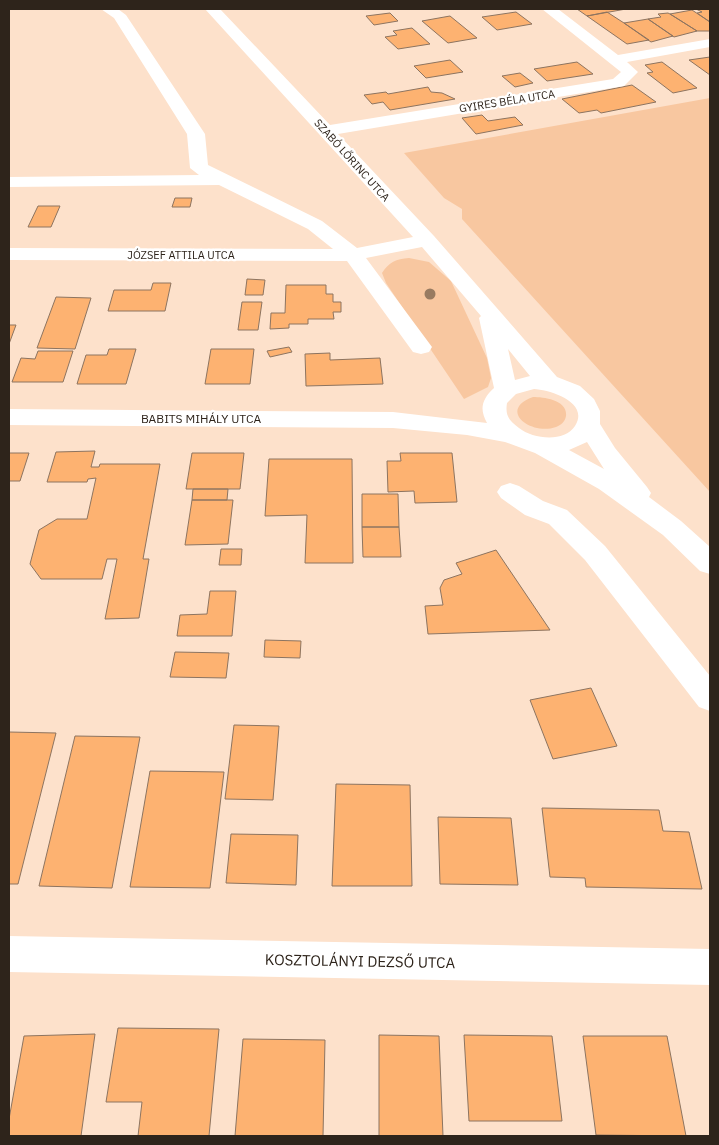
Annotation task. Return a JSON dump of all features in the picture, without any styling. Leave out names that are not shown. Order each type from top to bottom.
[{"type":"street","points":[[108,9],[120,15],[196,134],[199,168],[315,225],[353,255],[421,348]]},
{"type":"street","name":"SZABÓ LŐRINC UTCA","points":[[212,9],[427,240],[549,383]]},
{"type":"street","name":"GYIRES BÉLA UTCA","points":[[326,131],[618,83],[630,72],[549,9]]},
{"type":"street","points":[[615,60],[710,43]]},
{"type":"street","points":[[9,182],[223,180]]},
{"type":"street","name":"JÓZSEF ATTILA UTCA","points":[[9,254],[353,255],[427,240]]},
{"type":"street","name":"SZABÓ LŐRINC UTCA","points":[[489,314],[500,397]]},
{"type":"street","points":[[549,383],[564,387],[577,394],[586,404],[590,414],[589,425],[582,434],[571,441],[556,445],[540,445],[523,442],[509,435],[499,426],[493,416],[500,397],[519,384],[549,383]]},
{"type":"street","name":"BABITS MIHÁLY UTCA","points":[[393,420],[500,397]]},
{"type":"street","name":"BABITS MIHÁLY UTCA","points":[[9,417],[393,420],[467,427],[509,435]]},
{"type":"street","points":[[589,425],[606,454],[655,514],[710,564]]},
{"type":"street","points":[[540,445],[581,466],[655,514]]},
{"type":"street","points":[[510,492],[534,508],[558,517],[595,553],[710,698]]},
{"type":"street","name":"KOSZTOLÁNYI DEZSŐ UTCA","points":[[9,954],[710,967]]},
{"type":"shaded area","points":[[710,98],[710,492],[462,219],[462,209],[444,198],[404,153]]},
{"type":"shaded area","points":[[409,258],[429,262],[451,281],[487,358],[491,378],[488,387],[464,399],[386,283],[382,273],[393,262]]},
{"type":"shaded area","points":[[533,397],[549,399],[563,406],[566,411],[564,422],[556,427],[546,429],[528,425],[518,415],[518,408],[523,402]]},
{"type":"building","points":[[577,9],[626,9],[587,16]]},
{"type":"building","points":[[696,9],[710,9],[710,22],[697,13],[702,12]]},
{"type":"building","points":[[692,10],[710,22],[710,31],[697,31],[670,14]]},
{"type":"building","points":[[516,12],[532,24],[497,30],[482,17]]},
{"type":"building","points":[[607,12],[649,40],[627,44],[587,16]]},
{"type":"building","points":[[390,13],[398,21],[374,25],[366,16]]},
{"type":"building","points":[[668,13],[697,31],[674,37],[648,19],[661,17],[658,14]]},
{"type":"building","points":[[450,16],[477,38],[448,43],[422,21]]},
{"type":"building","points":[[648,19],[673,36],[651,42],[624,23]]},
{"type":"building","points":[[412,28],[430,44],[398,49],[385,37],[397,35],[393,31]]},
{"type":"building","points":[[710,57],[710,75],[689,60]]},
{"type":"building","points":[[450,60],[463,72],[426,78],[414,66]]},
{"type":"building","points":[[577,62],[593,74],[547,81],[534,69]]},
{"type":"building","points":[[662,62],[697,88],[673,93],[647,73],[653,72],[645,65]]},
{"type":"building","points":[[520,73],[533,83],[515,87],[502,76]]},
{"type":"building","points":[[632,85],[656,102],[601,113],[597,110],[579,113],[562,99]]},
{"type":"building","points":[[428,87],[431,92],[442,93],[455,99],[390,110],[383,102],[372,104],[364,95],[386,92],[388,94]]},
{"type":"building","points":[[482,115],[488,121],[515,117],[523,125],[476,134],[462,118]]},
{"type":"building","points":[[175,198],[192,198],[190,207],[172,207]]},
{"type":"building","points":[[38,206],[60,206],[51,227],[28,227]]},
{"type":"building","points":[[247,279],[265,280],[263,295],[245,295]]},
{"type":"building","points":[[153,283],[171,283],[165,311],[108,311],[114,290],[151,290]]},
{"type":"building","points":[[286,285],[326,285],[326,294],[333,294],[333,302],[341,302],[341,312],[333,312],[334,319],[308,319],[308,324],[289,324],[289,328],[270,329],[271,313],[285,313]]},
{"type":"building","points":[[56,297],[91,298],[75,349],[37,348]]},
{"type":"building","points":[[242,302],[262,302],[258,330],[238,330]]},
{"type":"building","points":[[9,325],[16,325],[9,344]]},
{"type":"building","points":[[289,347],[292,352],[270,357],[267,351]]},
{"type":"building","points":[[109,349],[136,349],[126,384],[77,384],[86,355],[107,355]]},
{"type":"building","points":[[211,349],[254,349],[250,384],[205,384]]},
{"type":"building","points":[[38,351],[73,351],[63,382],[12,382],[21,358],[35,359]]},
{"type":"building","points":[[330,353],[330,360],[380,358],[383,384],[306,386],[305,354]]},
{"type":"building","points":[[95,451],[91,467],[99,467],[100,464],[160,464],[143,559],[149,559],[139,618],[105,619],[117,559],[107,559],[102,579],[41,579],[30,564],[39,530],[57,519],[87,519],[96,478],[88,479],[87,482],[47,482],[56,452]]},
{"type":"building","points":[[9,453],[29,453],[20,481],[9,481]]},
{"type":"building","points":[[192,453],[244,453],[240,489],[186,489]]},
{"type":"building","points":[[400,453],[452,453],[457,502],[415,503],[414,491],[388,492],[387,461],[401,461]]},
{"type":"building","points":[[269,459],[352,459],[353,563],[305,563],[307,515],[265,516]]},
{"type":"building","points":[[193,489],[228,489],[227,500],[192,500]]},
{"type":"building","points":[[362,494],[398,494],[399,527],[362,527]]},
{"type":"building","points":[[192,500],[233,500],[228,544],[185,545]]},
{"type":"building","points":[[362,527],[399,527],[401,557],[363,557]]},
{"type":"building","points":[[221,549],[242,549],[241,565],[219,565]]},
{"type":"building","points":[[496,550],[550,630],[428,634],[425,606],[443,605],[440,588],[444,580],[462,574],[456,563]]},
{"type":"building","points":[[210,591],[236,591],[232,636],[177,636],[180,615],[207,614]]},
{"type":"building","points":[[265,640],[301,641],[300,658],[264,657]]},
{"type":"building","points":[[175,652],[229,653],[226,678],[170,677]]},
{"type":"building","points":[[591,688],[617,746],[553,759],[530,700]]},
{"type":"building","points":[[234,725],[279,726],[273,800],[225,799]]},
{"type":"building","points":[[9,732],[56,733],[18,884],[9,884]]},
{"type":"building","points":[[75,736],[140,737],[112,888],[39,886]]},
{"type":"building","points":[[150,771],[224,772],[210,888],[130,887]]},
{"type":"building","points":[[336,784],[410,785],[412,886],[332,886]]},
{"type":"building","points":[[542,808],[659,810],[663,831],[689,832],[702,889],[586,887],[585,878],[550,877]]},
{"type":"building","points":[[438,817],[511,818],[518,885],[440,884]]},
{"type":"building","points":[[231,834],[298,835],[296,885],[226,883]]},
{"type":"building","points":[[118,1028],[219,1029],[209,1136],[138,1136],[142,1102],[106,1102]]},
{"type":"building","points":[[95,1034],[81,1136],[9,1136],[9,1119],[24,1036]]},
{"type":"building","points":[[379,1035],[439,1036],[443,1136],[379,1136]]},
{"type":"building","points":[[464,1035],[552,1036],[562,1121],[469,1121]]},
{"type":"building","points":[[583,1036],[667,1036],[686,1136],[596,1135]]},
{"type":"building","points":[[243,1039],[325,1040],[323,1136],[235,1136]]}]
